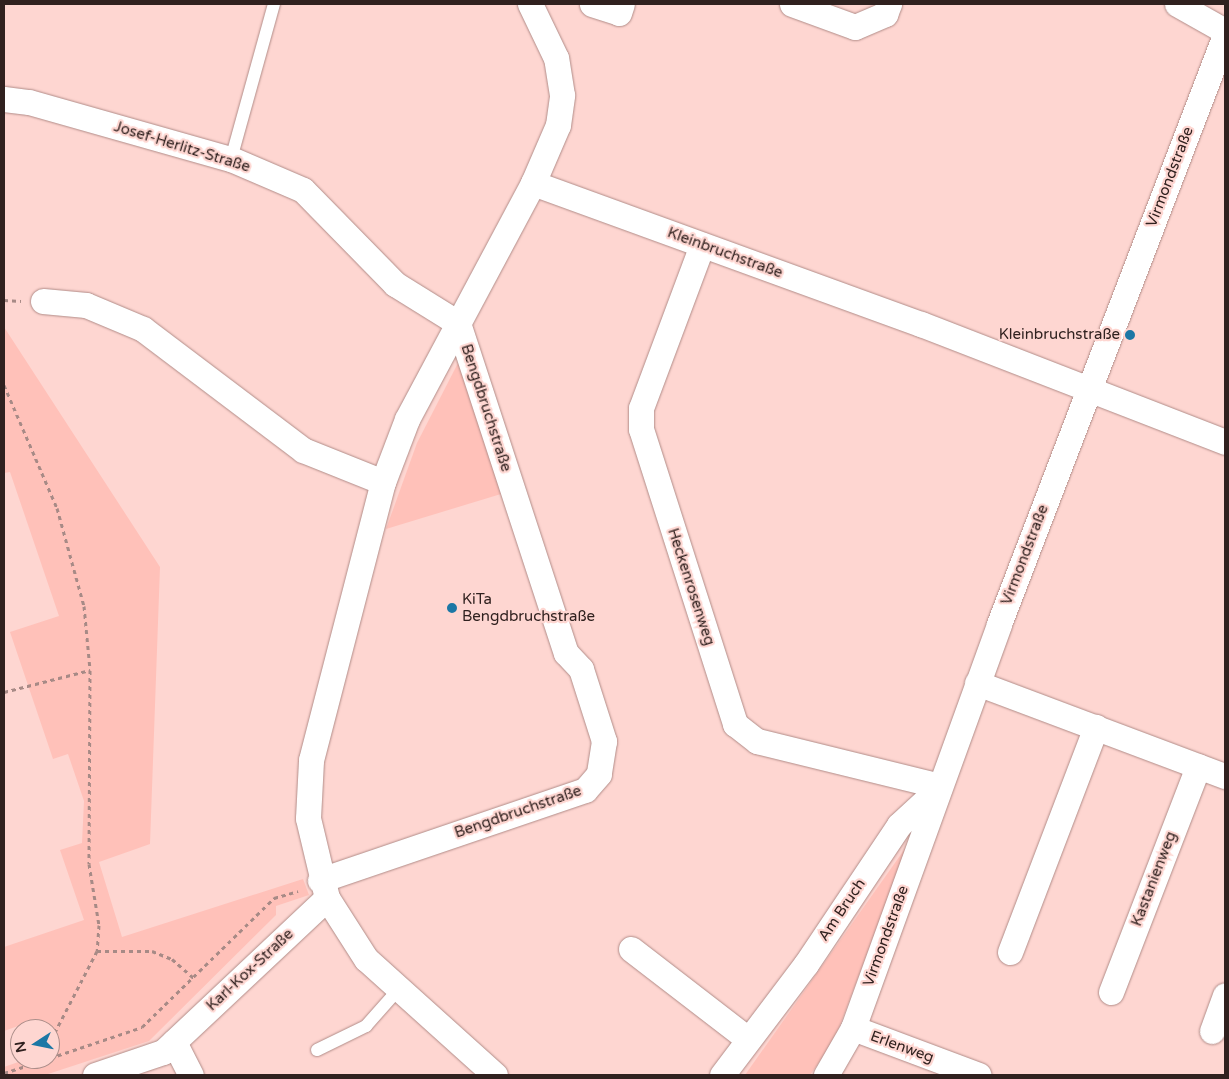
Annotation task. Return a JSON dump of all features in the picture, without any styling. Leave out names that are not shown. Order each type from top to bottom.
[{"type":"street","name":"Bengdbruchstraße","points":[[495,1075],[366,960],[324,889],[308,818],[311,760],[383,482],[407,419],[533,183],[558,126],[562,95],[552,43],[533,4]]},
{"type":"street","points":[[592,4],[618,13],[622,4]]},
{"type":"street","points":[[792,4],[855,27],[885,14],[889,4]]},
{"type":"street","points":[[1176,4],[1225,31]]},
{"type":"street","name":"Virmondstraße","points":[[826,1075],[853,1028],[977,683],[1225,35]]},
{"type":"street","name":"Josef-Herlitz-Straße","points":[[4,99],[29,102],[231,159],[303,190],[395,284],[458,323]]},
{"type":"street","name":"Kleinbruchstraße","points":[[533,183],[702,244],[1225,442]]},
{"type":"street","name":"Heckenrosenweg","points":[[702,244],[641,408],[641,429],[735,724],[757,741],[940,786]]},
{"type":"street","points":[[43,301],[86,305],[143,329],[303,450],[383,482]]},
{"type":"street","name":"Bengdbruchstraße","points":[[324,889],[585,790],[599,774],[604,741],[581,670],[566,653],[458,323]]},
{"type":"street","points":[[977,683],[1225,776]]},
{"type":"street","points":[[1010,952],[1096,727]]},
{"type":"street","name":"Kastanienweg","points":[[1111,992],[1198,766]]},
{"type":"street","name":"Am Bruch","points":[[722,1075],[806,964],[899,825],[940,786]]},
{"type":"street","name":"Karl-Kox-Straße","points":[[95,1075],[163,1052],[324,889]]},
{"type":"street","points":[[631,949],[748,1039]]},
{"type":"street","points":[[1212,1031],[1225,995]]},
{"type":"street","name":"Erlenweg","points":[[853,1028],[979,1075]]},
{"type":"street","points":[[174,1042],[191,1075]]},
{"type":"lane","points":[[231,159],[274,4]]},
{"type":"lane","points":[[317,1050],[366,1026],[398,990]]},
{"type":"path","points":[[4,385],[57,508],[84,606],[90,670],[89,864],[100,925],[97,951],[60,1022]]},
{"type":"path","points":[[4,692],[90,670]]},
{"type":"path","points":[[60,1055],[142,1027],[274,898],[324,889]]},
{"type":"path","points":[[97,951],[152,951],[172,959],[194,978]]},
{"type":"path","points":[[4,1073],[17,1069]]},
{"type":"shaded area","points":[[4,327],[160,567],[150,844],[99,862],[122,937],[303,879],[309,895],[276,906],[276,915],[149,1041],[45,1075],[4,1075],[4,1067],[10,1065],[10,1069],[60,1069],[60,1019],[10,1019],[10,1029],[4,1031],[4,947],[84,920],[60,850],[82,843],[84,801],[68,754],[53,759],[10,632],[59,616],[10,472],[4,473]]},
{"type":"shaded area","points":[[458,363],[501,494],[386,529],[417,443]]},
{"type":"shaded area","points":[[909,843],[834,1041],[810,1075],[745,1075]]},
{"type":"place","name":"Kleinbruchstraße","points":[[1130,335]]},
{"type":"place","name":"KiTa Bengdbruchstraße","points":[[452,608]]}]
